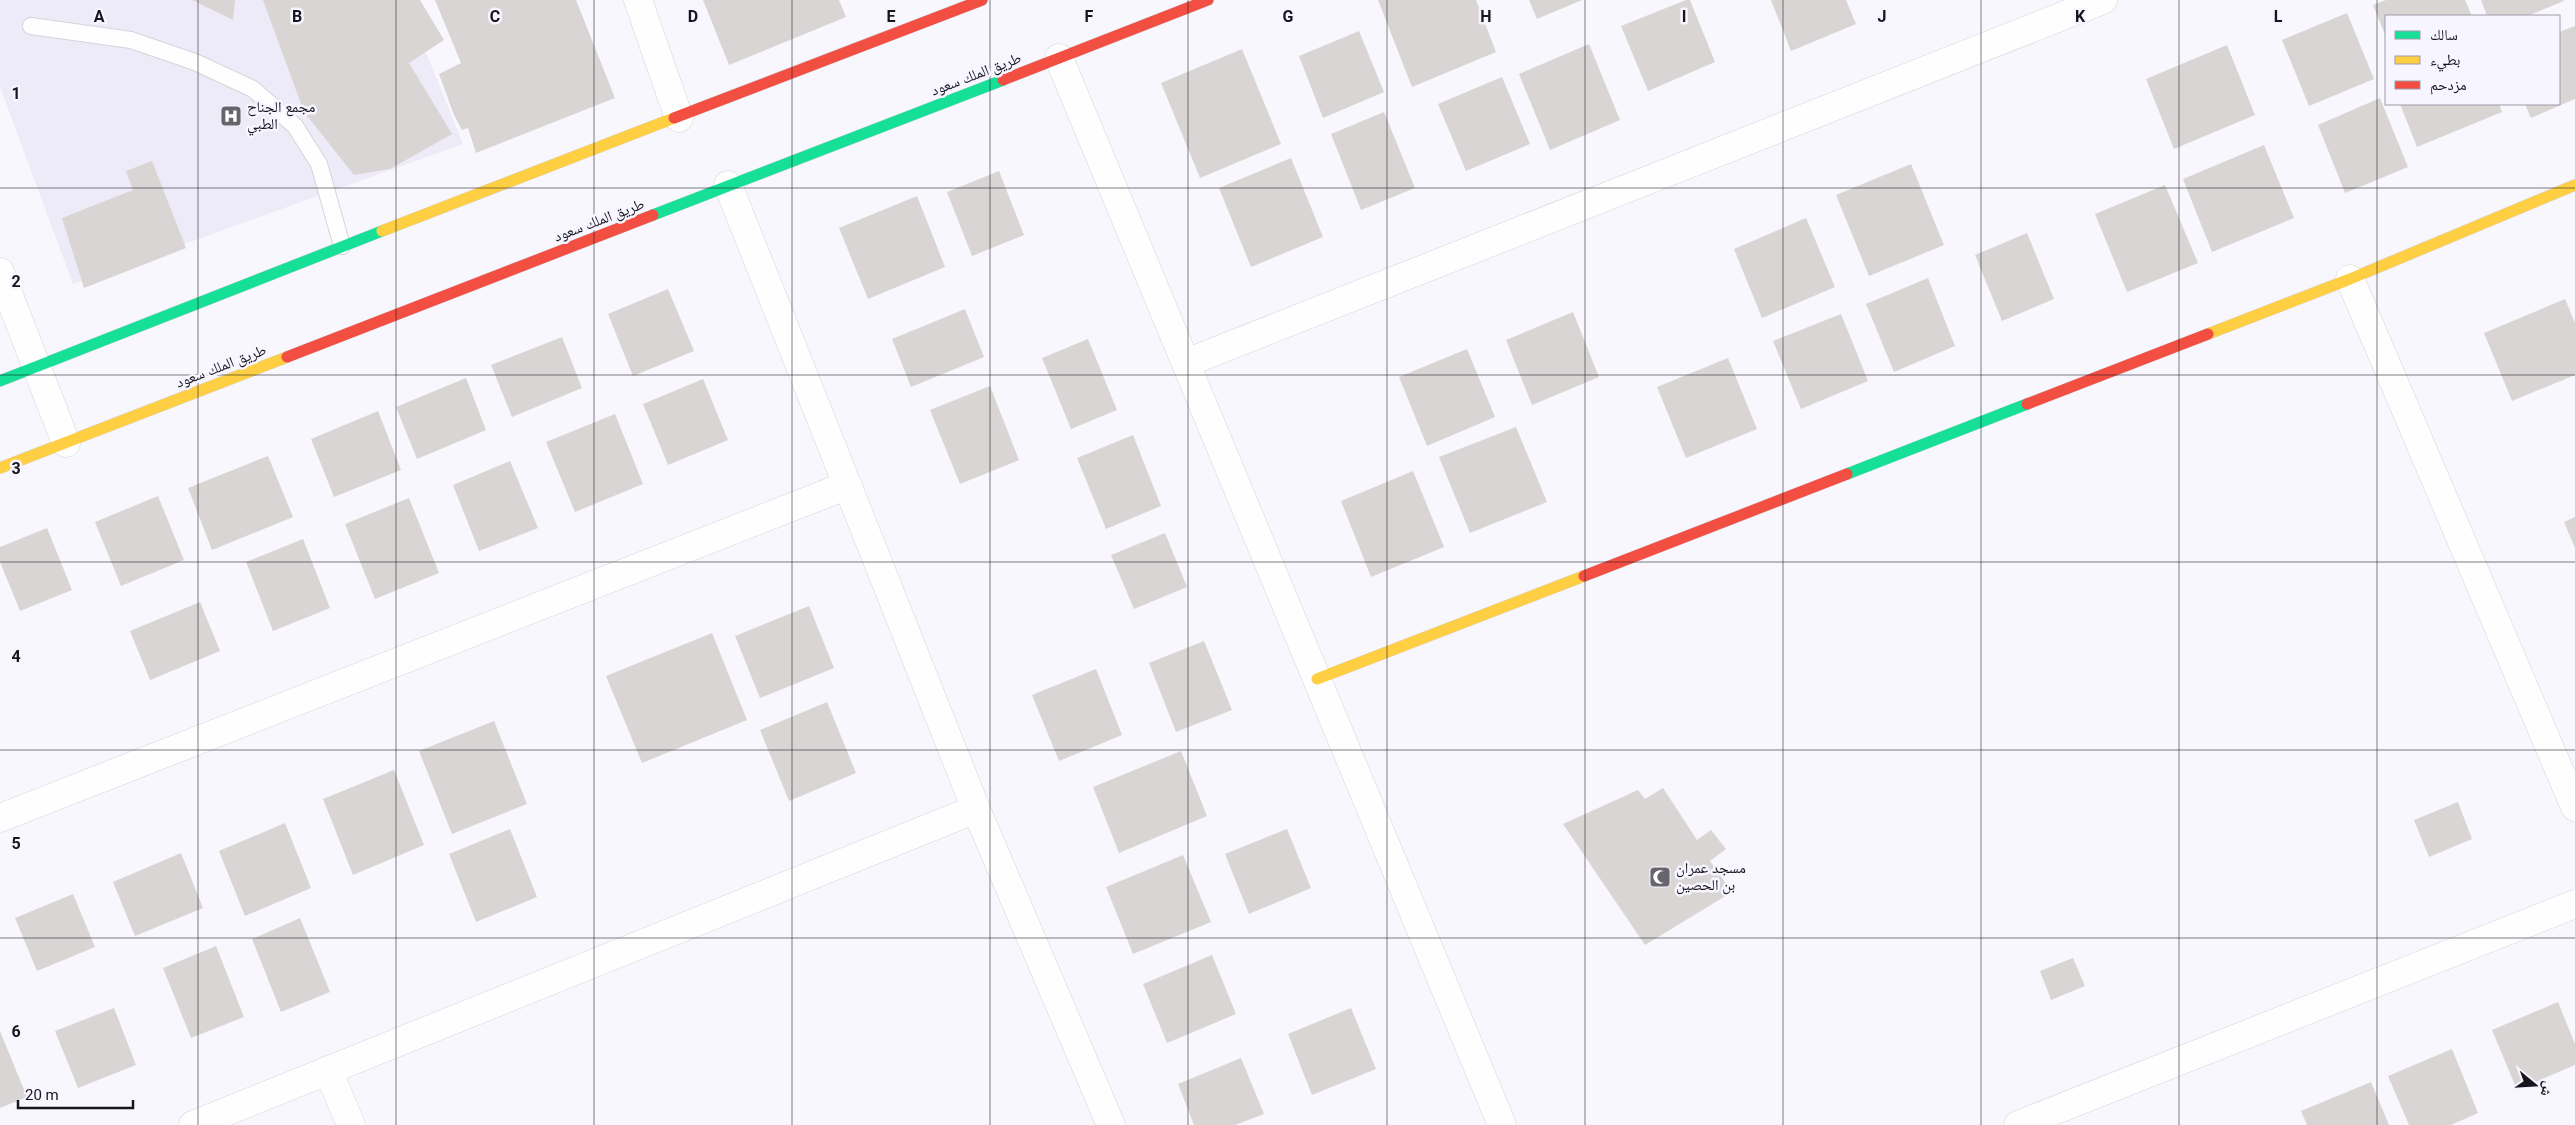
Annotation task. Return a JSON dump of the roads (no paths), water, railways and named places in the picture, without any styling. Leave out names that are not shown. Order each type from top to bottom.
[{"type":"street","points":[[638,0],[679,118]]},
{"type":"street","points":[[0,382],[342,246],[982,0]]},
{"type":"street","name":"طريق الملك سعود","points":[[0,468],[1208,0]]},
{"type":"street","points":[[1186,363],[2103,0]]},
{"type":"street","points":[[1059,58],[1502,1125]]},
{"type":"street","points":[[728,185],[1102,1122]]},
{"type":"street","points":[[1317,679],[2350,279],[2575,185]]},
{"type":"street","points":[[0,272],[66,443]]},
{"type":"street","points":[[2350,279],[2575,807]]},
{"type":"street","points":[[0,818],[848,485]]},
{"type":"street","points":[[193,1125],[976,808]]},
{"type":"street","points":[[2018,1125],[2575,904]]},
{"type":"street","points":[[328,1070],[352,1125]]},
{"type":"lane","points":[[31,26],[131,40],[195,62],[253,89],[295,126],[319,164],[342,246]]},
{"type":"place","name":"مجمع الجناح الطبي","points":[[231,116]]},
{"type":"place","name":"مسجد عمران بن الحصين","points":[[1660,877]]}]
